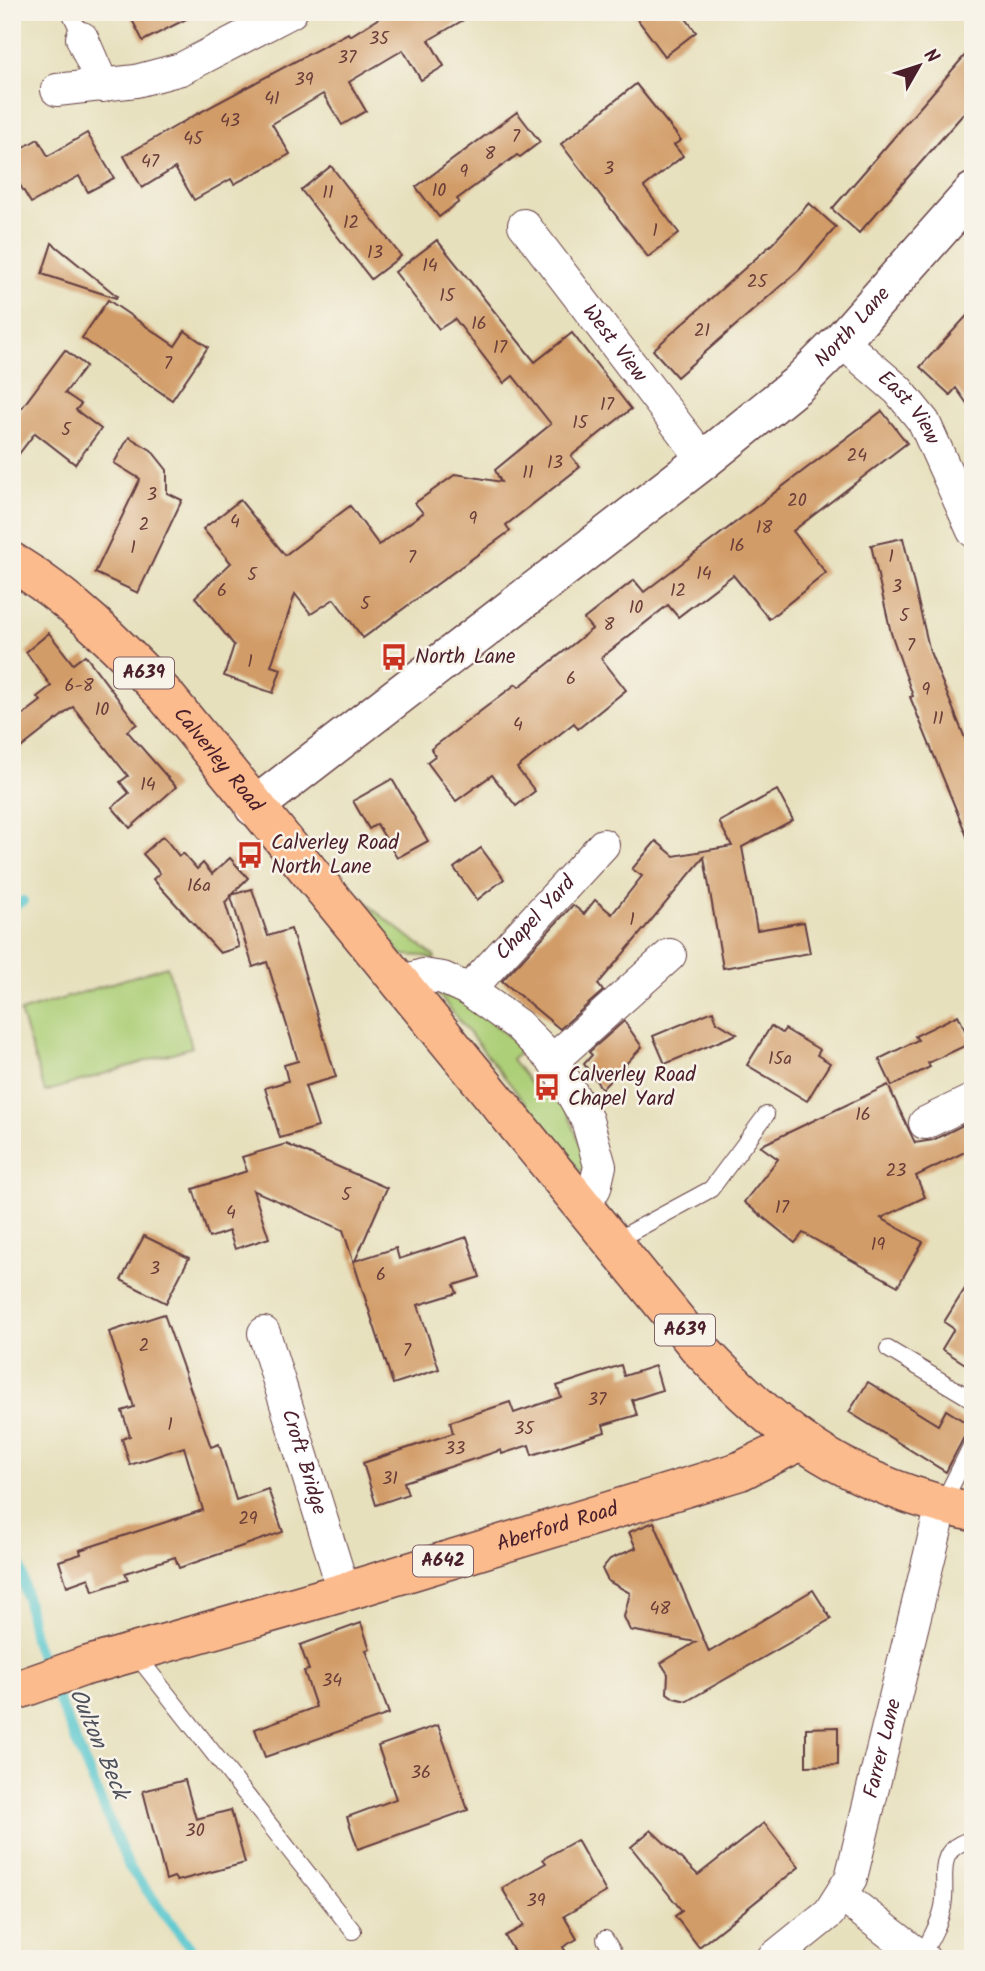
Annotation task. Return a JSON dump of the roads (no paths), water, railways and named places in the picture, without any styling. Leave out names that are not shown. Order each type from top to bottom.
[{"type":"main road","name":"Calverley Road","points":[[12,562],[47,583],[114,640],[164,695],[699,1348],[744,1396],[799,1442]]},
{"type":"main road","points":[[799,1442],[864,1478],[958,1509]]},
{"type":"main road","name":"Aberford Road","points":[[12,1692],[82,1667],[740,1471],[799,1442]]},
{"type":"street","points":[[57,90],[103,86],[181,69],[291,12]]},
{"type":"street","points":[[76,25],[103,86]]},
{"type":"street","name":"North Lane","points":[[254,807],[705,460],[798,384],[841,341],[973,192]]},
{"type":"street","name":"West View","points":[[524,225],[705,460]]},
{"type":"street","name":"East View","points":[[841,341],[898,390],[924,422],[973,531]]},
{"type":"street","name":"Chapel Yard","points":[[469,990],[603,845]]},
{"type":"street","points":[[553,1060],[670,956]]},
{"type":"street","points":[[398,983],[423,975],[443,978],[469,990],[518,1025],[553,1060],[587,1120],[600,1166],[595,1188],[583,1206]]},
{"type":"street","points":[[925,1123],[973,1100]]},
{"type":"street","name":"Croft Bridge","points":[[264,1333],[344,1591]]},
{"type":"street","name":"Farrer Lane","points":[[772,1959],[829,1913],[851,1878],[958,1509]]},
{"type":"street","points":[[842,1896],[923,1957]]},
{"type":"lane","points":[[613,1242],[711,1189],[766,1115]]},
{"type":"lane","points":[[888,1349],[973,1400]]},
{"type":"lane","points":[[958,1509],[973,1442]]},
{"type":"lane","points":[[134,1652],[353,1931]]},
{"type":"lane","points":[[923,1957],[943,1908],[944,1860],[952,1849],[973,1839]]},
{"type":"lane","points":[[605,1938],[617,1959]]},
{"type":"waterway","points":[[12,906],[23,901]]},
{"type":"waterway","name":"Oulton Beck","points":[[12,1522],[35,1643],[46,1671]]},
{"type":"waterway","name":"Oulton Beck","points":[[52,1685],[129,1867],[199,1959]]},
{"type":"place","name":"North Lane","points":[[394,657]]},
{"type":"place","name":"Calverley Road North Lane","points":[[250,855]]},
{"type":"place","name":"Calverley Road Chapel Yard","points":[[547,1087]]}]
